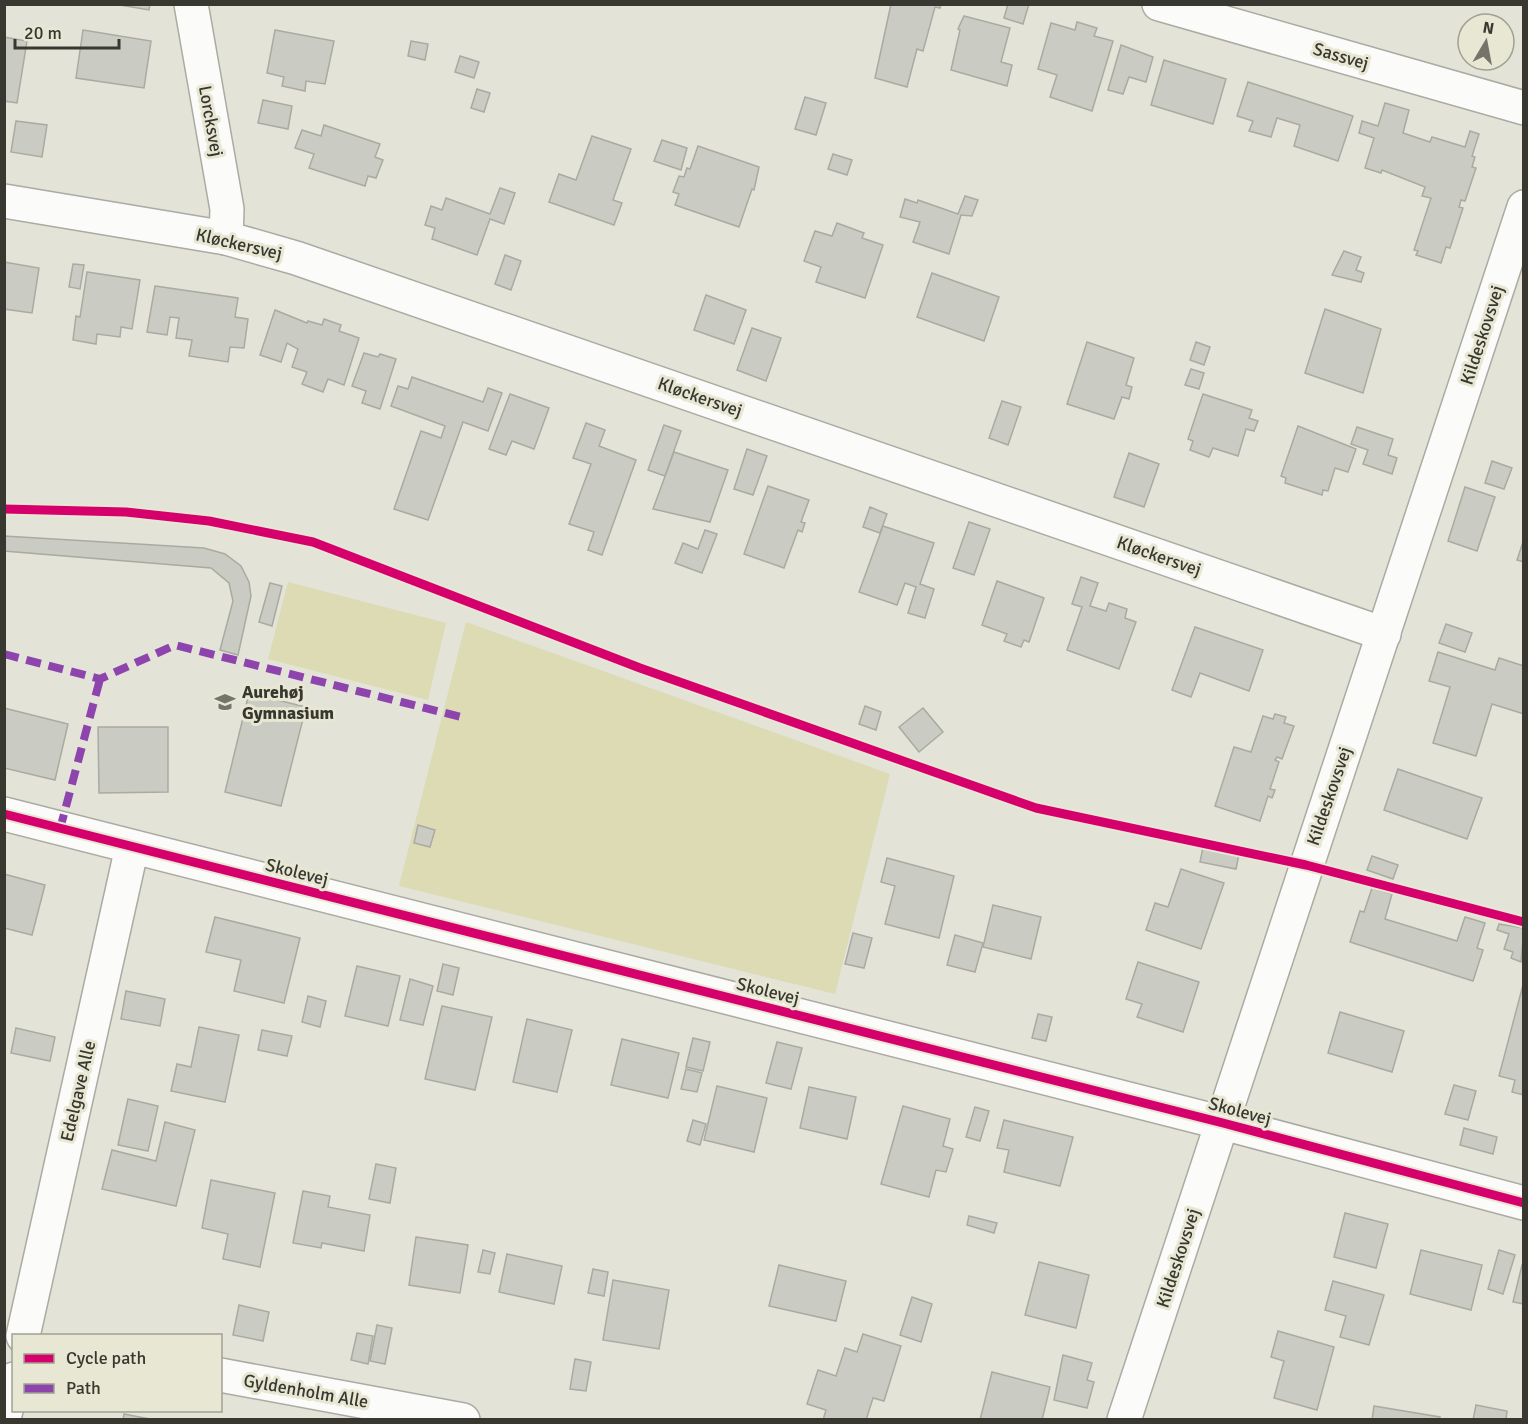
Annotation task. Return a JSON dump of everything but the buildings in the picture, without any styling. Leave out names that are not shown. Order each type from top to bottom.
[{"type":"street","name":"Lorcksvej","points":[[191,4],[226,203],[226,238]]},
{"type":"street","name":"Sassvej","points":[[1159,4],[1524,108]]},
{"type":"street","name":"Kløckersvej","points":[[4,201],[226,238],[296,258],[1384,634]]},
{"type":"street","name":"Kildeskovsvej","points":[[1124,1419],[1524,207]]},
{"type":"street","name":"Skolevej","points":[[4,814],[1223,1123],[1524,1203]]},
{"type":"street","name":"Edelgave Alle","points":[[23,1334],[132,848]]},
{"type":"street","name":"Gyldenholm Alle","points":[[222,1375],[463,1419]]},
{"type":"street","points":[[4,1418],[12,1387]]},
{"type":"green space","points":[[288,582],[446,623],[428,700],[268,659]]},
{"type":"green space","points":[[466,622],[890,774],[835,994],[399,886]]},
{"type":"marked path","points":[[4,654],[100,679],[175,645],[461,717]]},
{"type":"marked path","points":[[60,829],[100,679]]},
{"type":"cycle path","points":[[4,509],[126,512],[209,521],[313,542],[640,668],[1036,808],[1306,865],[1524,922]]},
{"type":"cycle path","points":[[4,814],[1223,1123],[1524,1203]]},
{"type":"place","name":"Aurehøj Gymnasium","points":[[225,702]]}]
